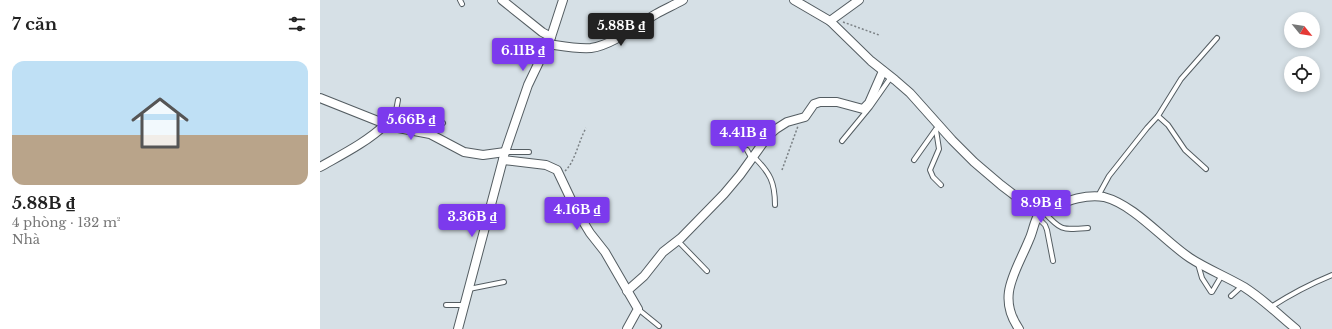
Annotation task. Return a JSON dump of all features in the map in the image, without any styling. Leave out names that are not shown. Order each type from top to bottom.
[{"type":"street","points":[[502,0],[542,32],[549,41],[573,48],[592,48],[602,45],[657,13],[683,0]]},
{"type":"street","points":[[458,329],[502,160],[528,85],[549,41],[563,0]]},
{"type":"street","points":[[794,0],[832,20],[871,61],[910,93],[938,128],[974,162],[1001,185],[1040,214]]},
{"type":"street","points":[[832,20],[859,0]]},
{"type":"street","points":[[627,291],[644,276],[663,252],[678,241],[724,194],[753,158],[768,136],[776,129],[787,122],[805,116],[814,104],[820,102],[836,102],[863,109],[869,103],[883,71]]},
{"type":"street","points":[[320,98],[390,125],[430,134],[470,154],[505,152]]},
{"type":"street","points":[[320,167],[366,141],[390,125]]},
{"type":"street","points":[[502,160],[546,165],[558,170],[576,210],[590,233],[605,252],[638,309],[626,329]]},
{"type":"street","points":[[1019,329],[1012,319],[1009,309],[1008,291],[1012,278],[1040,214],[1068,201],[1098,197],[1113,201],[1132,211],[1190,258],[1242,286],[1271,307],[1296,329]]},
{"type":"lane","points":[[1098,197],[1109,176],[1158,116],[1181,79],[1217,38]]},
{"type":"lane","points":[[842,141],[870,108],[891,76]]},
{"type":"lane","points":[[390,125],[398,100]]},
{"type":"lane","points":[[1158,116],[1168,125],[1186,150],[1206,169]]},
{"type":"lane","points":[[430,134],[443,123]]},
{"type":"lane","points":[[914,160],[938,128]]},
{"type":"lane","points":[[938,128],[939,149],[930,170],[933,177],[941,185]]},
{"type":"lane","points":[[747,150],[765,169],[773,182],[775,205]]},
{"type":"lane","points":[[505,152],[529,152]]},
{"type":"lane","points":[[1040,214],[1061,228],[1088,228]]},
{"type":"lane","points":[[1040,214],[1047,230],[1053,261]]},
{"type":"lane","points":[[678,241],[706,271]]},
{"type":"lane","points":[[1197,262],[1202,278],[1211,292],[1222,275]]},
{"type":"lane","points":[[1271,307],[1292,293],[1332,275]]},
{"type":"lane","points":[[469,289],[504,282]]},
{"type":"lane","points":[[1231,296],[1242,286]]},
{"type":"lane","points":[[446,305],[464,305]]},
{"type":"lane","points":[[638,309],[659,326]]},
{"type":"path","points":[[832,20],[879,35]]},
{"type":"path","points":[[782,170],[800,124]]},
{"type":"path","points":[[560,174],[570,165],[586,128]]}]
